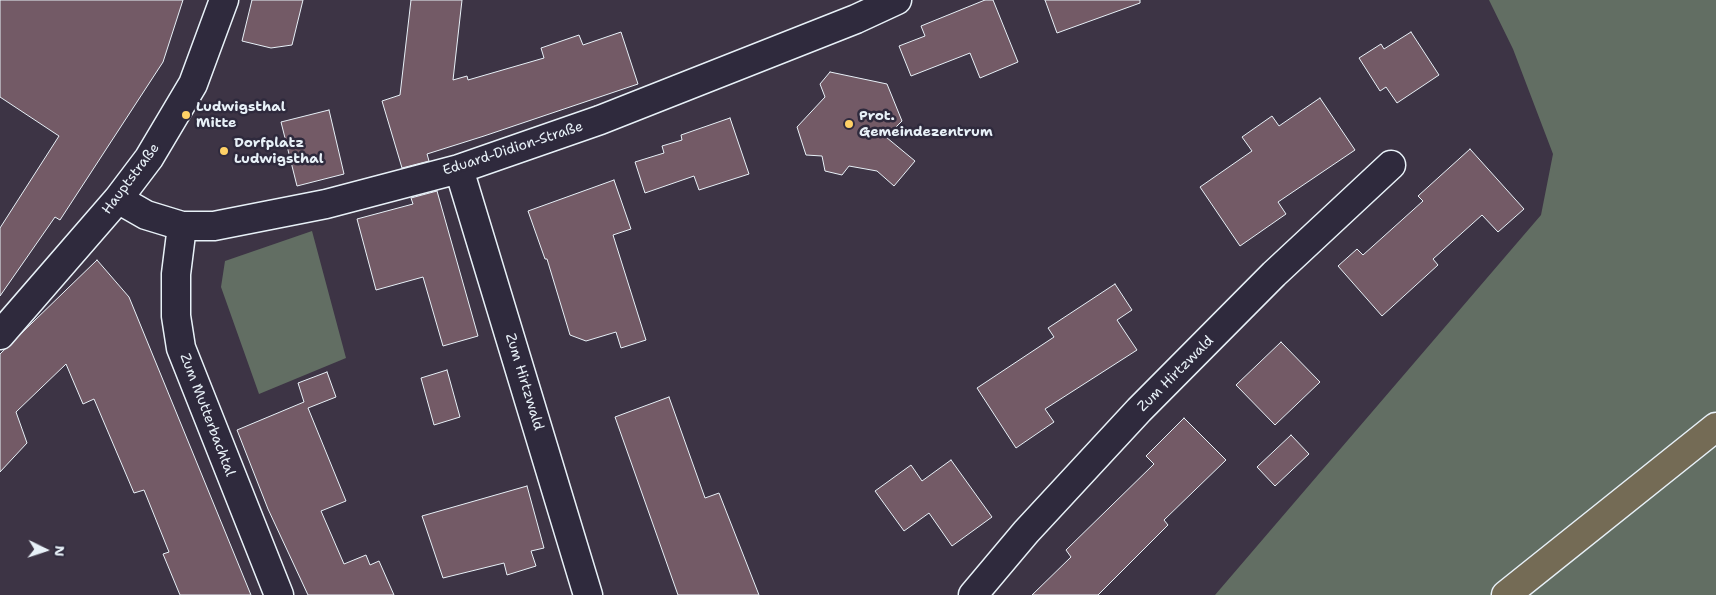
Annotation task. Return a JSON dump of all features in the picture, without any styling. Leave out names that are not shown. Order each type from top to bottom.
[{"type":"highway","points":[[1506,595],[1716,427]]},
{"type":"street","name":"Hauptstraße","points":[[0,335],[118,199],[149,158],[193,84],[224,0]]},
{"type":"street","name":"Eduard-Didion-Straße","points":[[118,199],[146,215],[182,226],[214,226],[326,204],[459,168],[652,100],[856,19],[897,0]]},
{"type":"street","name":"Zum Hirtzwald","points":[[974,595],[1026,532],[1139,410],[1274,274],[1391,165]]},
{"type":"street","name":"Zum Hirtzwald","points":[[459,168],[588,595]]},
{"type":"street","name":"Zum Mutterbachtal","points":[[182,226],[176,274],[176,316],[181,348],[280,595]]},
{"type":"green space","points":[[1489,0],[1716,0],[1716,595],[1215,595],[1541,215],[1553,154],[1513,49]]},
{"type":"green space","points":[[312,231],[346,358],[259,394],[221,287],[225,261]]},
{"type":"building","points":[[0,0],[183,0],[163,62],[60,220],[55,217],[0,296],[0,228],[59,136],[0,97]]},
{"type":"building","points":[[252,0],[303,0],[292,45],[271,48],[242,41]]},
{"type":"building","points":[[411,0],[462,0],[453,80],[467,76],[468,80],[544,58],[541,48],[579,35],[583,45],[621,32],[638,84],[427,154],[429,161],[402,168],[382,101],[400,95]]},
{"type":"building","points":[[985,0],[993,0],[1018,62],[980,78],[970,53],[911,76],[899,46],[925,36],[921,26]]},
{"type":"building","points":[[1045,0],[1140,0],[1140,3],[1057,33]]},
{"type":"building","points":[[1411,32],[1439,75],[1397,103],[1386,87],[1380,91],[1359,58],[1381,44],[1384,49]]},
{"type":"building","name":"Prot. Gemeindezentrum","points":[[830,72],[887,84],[902,121],[886,137],[915,161],[894,186],[877,171],[849,166],[842,175],[825,171],[822,156],[806,155],[797,127],[825,97],[820,84]]},
{"type":"building","points":[[1320,98],[1355,150],[1278,202],[1286,214],[1240,246],[1200,187],[1252,151],[1242,137],[1272,116],[1279,126]]},
{"type":"building","points":[[329,110],[344,174],[297,186],[281,122]]},
{"type":"building","points":[[730,118],[749,174],[699,190],[694,176],[645,193],[635,162],[664,153],[662,146],[682,140],[681,135]]},
{"type":"building","points":[[1470,149],[1524,209],[1498,232],[1482,215],[1433,259],[1438,265],[1382,316],[1338,266],[1357,249],[1363,255],[1423,201],[1418,196]]},
{"type":"building","points":[[614,180],[631,229],[613,235],[646,340],[621,348],[616,332],[586,341],[570,335],[547,259],[545,259],[528,211]]},
{"type":"building","points":[[437,191],[478,336],[443,346],[423,277],[376,290],[357,219],[413,204],[411,198]]},
{"type":"building","points":[[97,260],[129,297],[251,595],[180,595],[163,554],[169,552],[144,490],[134,493],[94,399],[83,404],[66,364],[16,412],[27,443],[0,472],[0,354]]},
{"type":"building","points":[[1115,284],[1132,310],[1117,320],[1137,350],[1045,409],[1054,422],[1016,448],[977,388],[1054,337],[1048,328]]},
{"type":"building","points":[[1281,342],[1320,382],[1275,425],[1236,385]]},
{"type":"building","points":[[447,370],[460,417],[434,425],[421,378]]},
{"type":"building","points":[[327,372],[336,397],[308,408],[346,501],[321,511],[344,564],[366,555],[370,565],[379,561],[394,595],[308,595],[268,509],[237,430],[304,402],[298,383]]},
{"type":"building","points":[[669,397],[705,498],[719,493],[759,595],[678,595],[615,417]]},
{"type":"building","points":[[1184,418],[1226,460],[1164,520],[1168,525],[1098,595],[1032,595],[1071,557],[1066,550],[1154,464],[1146,456]]},
{"type":"building","points":[[1291,435],[1309,454],[1275,486],[1257,467]]},
{"type":"building","points":[[951,460],[992,517],[952,546],[929,513],[904,531],[875,491],[911,465],[922,481]]},
{"type":"building","points":[[527,486],[544,548],[531,551],[536,566],[507,575],[504,563],[443,578],[422,516]]},
{"type":"place","name":"Ludwigsthal Mitte","points":[[186,115]]},
{"type":"place","name":"Prot. Gemeindezentrum","points":[[849,124]]},
{"type":"place","name":"Dorfplatz Ludwigsthal","points":[[224,151]]}]
